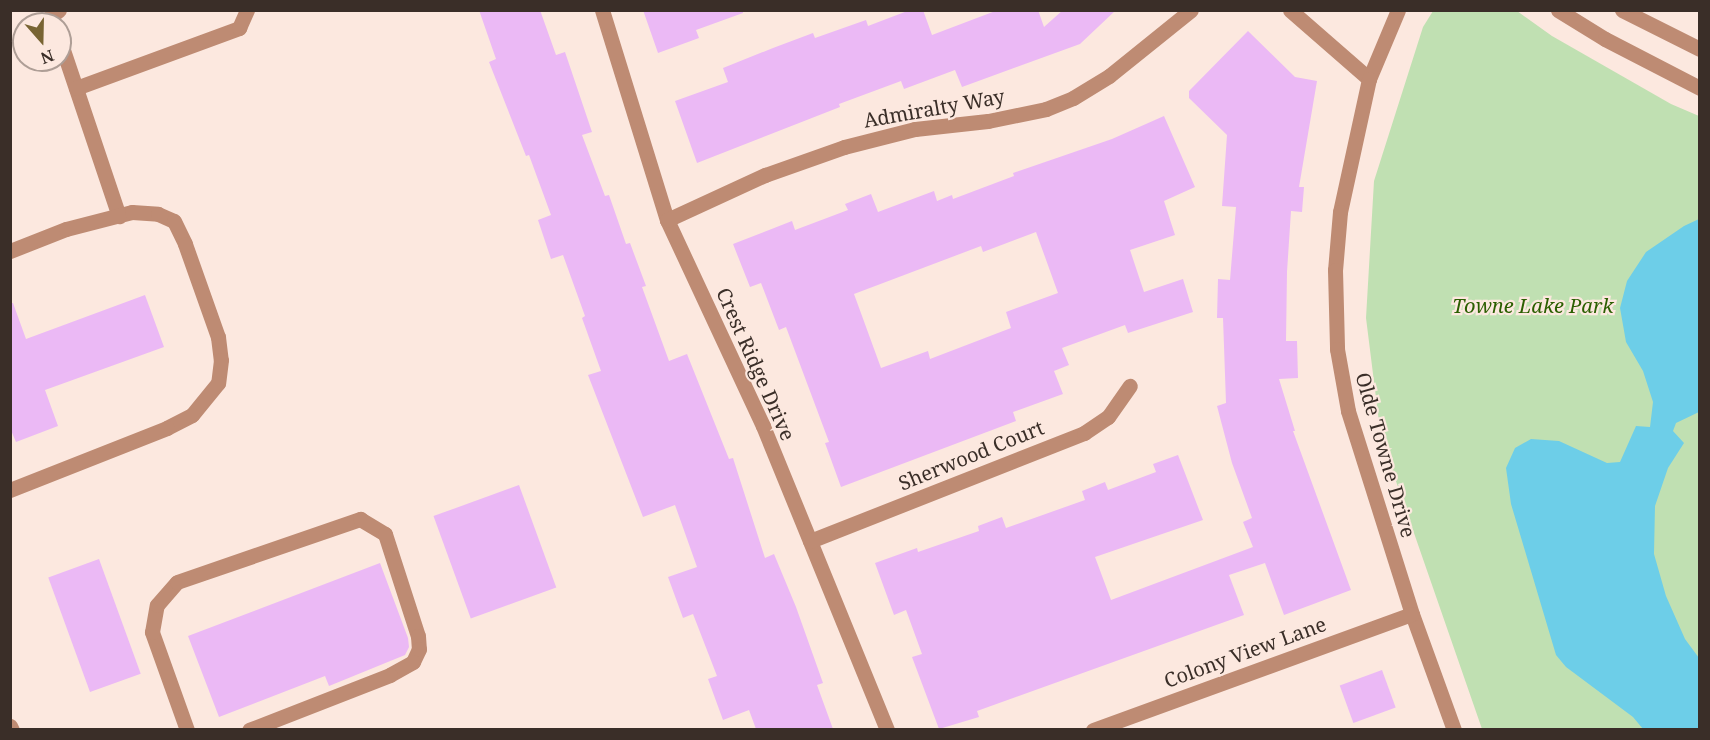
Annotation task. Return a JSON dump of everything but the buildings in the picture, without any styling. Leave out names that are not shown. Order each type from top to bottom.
[{"type":"street","points":[[76,88],[239,28],[247,10]]},
{"type":"street","name":"Crest Ridge Drive","points":[[602,10],[667,220],[763,426],[887,729]]},
{"type":"street","name":"Admiralty Way","points":[[667,220],[765,175],[844,147],[915,129],[988,121],[1046,109],[1073,98],[1119,69],[1191,10]]},
{"type":"street","points":[[1290,10],[1369,79]]},
{"type":"street","name":"Olde Towne Drive","points":[[1398,10],[1369,79],[1340,212],[1335,270],[1337,349],[1348,411],[1412,614],[1454,729]]},
{"type":"street","points":[[1558,10],[1605,39],[1700,88]]},
{"type":"street","points":[[1622,10],[1700,49]]},
{"type":"street","points":[[71,72],[119,216]]},
{"type":"street","points":[[10,250],[66,230],[132,212],[158,214],[174,221],[218,337],[221,360],[218,383],[192,415],[167,428],[10,490]]},
{"type":"street","name":"Sherwood Court","points":[[810,541],[1084,433],[1108,417],[1130,386]]},
{"type":"street","points":[[187,729],[152,632],[157,605],[177,582],[360,519],[385,534],[418,636],[419,649],[413,662],[390,675],[249,729]]},
{"type":"street","name":"Colony View Lane","points":[[1093,729],[1412,614]]},
{"type":"green space","name":"Towne Lake Park","points":[[1433,11],[1517,11],[1552,36],[1671,104],[1699,116],[1699,729],[1482,729],[1381,438],[1366,318],[1374,181],[1423,27]]},
{"type":"water","points":[[1699,219],[1699,412],[1676,423],[1673,431],[1684,443],[1668,468],[1655,506],[1654,554],[1666,596],[1685,639],[1699,658],[1699,729],[1643,729],[1633,717],[1566,667],[1556,655],[1511,504],[1506,468],[1515,448],[1531,439],[1559,441],[1607,463],[1620,462],[1636,426],[1650,427],[1653,402],[1643,371],[1626,342],[1620,308],[1627,281],[1646,252],[1684,226]]}]
